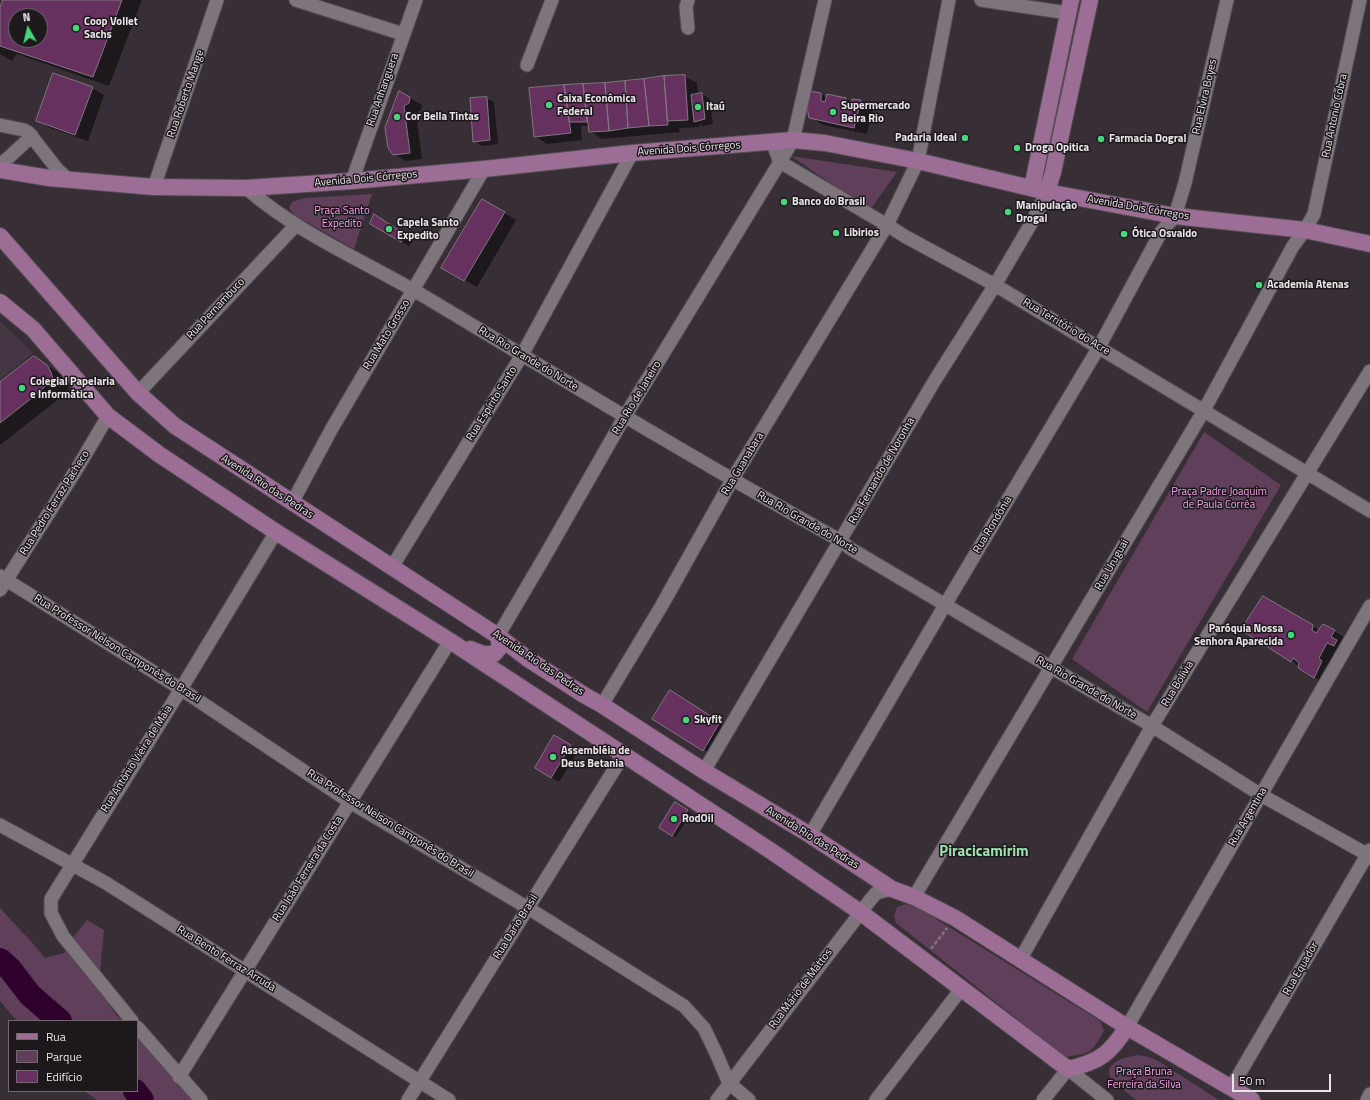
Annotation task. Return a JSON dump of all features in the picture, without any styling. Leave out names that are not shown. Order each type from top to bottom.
[{"type":"main road","points":[[1040,190],[1053,172],[1090,0]]},
{"type":"main road","points":[[1040,190],[1069,6]]},
{"type":"main road","name":"Avenida Dois Córregos","points":[[0,170],[23,175],[154,187],[246,188],[352,181],[632,153],[793,140],[825,143],[918,161],[1040,190],[1175,216],[1305,230],[1370,244]]},
{"type":"main road","name":"Avenida Rio das Pedras","points":[[0,236],[6,249],[138,393],[175,426],[498,636],[528,659],[602,705],[704,772],[810,836],[892,889],[914,897],[955,918],[1127,1027],[1252,1100]]},
{"type":"main road","points":[[0,302],[33,329],[108,416],[160,455],[276,532],[450,640],[771,851],[860,912],[1068,1069],[1087,1065],[1103,1056],[1117,1043],[1127,1027]]},
{"type":"main road","points":[[450,640],[483,654],[489,655],[494,654],[500,647],[498,636]]},
{"type":"street","name":"Rua Roberto Mange","points":[[154,187],[217,0]]},
{"type":"street","points":[[296,0],[403,34]]},
{"type":"street","name":"Rua Anhanguera","points":[[352,181],[416,0]]},
{"type":"street","points":[[527,65],[552,0]]},
{"type":"street","points":[[688,0],[686,8],[688,28]]},
{"type":"street","points":[[780,162],[793,140],[826,0]]},
{"type":"street","name":"Rua Guanabara","points":[[602,705],[662,605],[732,480],[887,225],[918,161],[949,0]]},
{"type":"street","points":[[981,0],[1069,6]]},
{"type":"street","name":"Rua Elvira Boyes","points":[[1175,216],[1185,184],[1227,0]]},
{"type":"street","name":"Rua Antonio Cobra","points":[[1305,230],[1314,214],[1360,0]]},
{"type":"street","points":[[0,125],[24,130],[32,136],[57,169],[68,179]]},
{"type":"street","points":[[0,164],[32,136]]},
{"type":"street","points":[[772,142],[780,162]]},
{"type":"street","name":"Rua Espírito Santo","points":[[392,567],[522,355],[632,153]]},
{"type":"street","name":"Rua Território do Acre","points":[[780,162],[906,237],[995,285],[1099,347],[1203,412],[1370,511]]},
{"type":"street","name":"Rua Rio de Janeiro","points":[[498,636],[625,416],[780,162]]},
{"type":"street","name":"Rua Mato Grosso","points":[[292,503],[331,430],[484,169]]},
{"type":"street","name":"Rua Rio Grande do Norte","points":[[246,188],[296,225],[414,290],[732,480],[841,541],[851,549],[945,605],[1152,726],[1261,794],[1369,853]]},
{"type":"street","name":"Rua Fernando de Noronha","points":[[704,772],[935,380],[995,285],[1032,222],[1040,190]]},
{"type":"street","name":"Rua Rondônia","points":[[810,836],[945,605],[1099,347],[1160,232],[1175,216]]},
{"type":"street","name":"Rua Pernambuco","points":[[138,393],[296,225]]},
{"type":"street","name":"Rua Uruguai","points":[[914,897],[1052,668],[1203,412],[1293,246],[1305,230]]},
{"type":"street","name":"Rua Bolívia","points":[[1020,960],[1152,726],[1370,371]]},
{"type":"street","name":"Rua Pedro Ferraz Pacheco","points":[[2,582],[78,467],[108,416]]},
{"type":"street","name":"Rua Antônio Vieira de Maia","points":[[131,1020],[63,936],[52,913],[51,899],[276,532]]},
{"type":"street","name":"Rua Professor Nelson Camponês do Brasil","points":[[2,582],[181,689],[350,802],[528,908],[684,1006],[704,1028],[729,1083],[749,1100]]},
{"type":"street","name":"Rua Argentina","points":[[1127,1027],[1370,606]]},
{"type":"street","name":"Rua João Ferreira da Costa","points":[[179,1077],[450,640]]},
{"type":"street","name":"Rua Dario Brasil","points":[[408,1100],[624,754]]},
{"type":"street","name":"Rua Bento Ferraz Arruda","points":[[0,825],[72,863],[106,883],[449,1100]]},
{"type":"street","name":"Rua Equador","points":[[1231,1088],[1369,853]]},
{"type":"street","name":"Rua Mário de Mattos","points":[[717,1100],[860,912],[876,893],[892,889]]},
{"type":"street","points":[[876,1100],[962,988]]},
{"type":"street","points":[[138,1029],[201,1100]]},
{"type":"street","points":[[1043,1100],[1068,1069],[1108,1100]]},
{"type":"street","points":[[1367,1100],[1370,1094]]},
{"type":"path","points":[[923,959],[955,918]]},
{"type":"shaded area","points":[[0,321],[33,353],[0,379]]},
{"type":"green space","points":[[791,156],[897,172],[870,210]]},
{"type":"green space","name":"Praça Santo Expedito","points":[[372,194],[354,249],[294,215],[289,208],[292,202],[304,198]]},
{"type":"green space","name":"Praça Padre Joaquim de Paula Corrêa","points":[[1204,432],[1281,485],[1147,712],[1072,659]]},
{"type":"green space","points":[[906,904],[920,909],[1100,1021],[1104,1031],[1093,1048],[1085,1053],[1065,1057],[896,923],[894,916],[897,907]]},
{"type":"green space","points":[[0,908],[45,958],[64,953],[75,935],[87,920],[104,930],[101,968],[103,990],[113,1011],[121,1020],[16,1020],[0,1001]]},
{"type":"green space","points":[[138,1036],[200,1100],[97,1100],[85,1092],[138,1092]]},
{"type":"green space","name":"Praça Bruna Ferreira da Silva","points":[[1139,1055],[1158,1061],[1219,1100],[1136,1100],[1112,1080],[1109,1074],[1109,1069],[1112,1065],[1122,1059]]},
{"type":"building","name":"Coop Vollet Sachs","points":[[3,0],[122,0],[93,77],[0,46],[0,8]]},
{"type":"building","points":[[53,73],[93,87],[75,135],[36,121]]},
{"type":"building","points":[[685,75],[688,120],[667,121],[664,76]]},
{"type":"building","points":[[664,76],[668,125],[649,126],[644,79]]},
{"type":"building","points":[[644,79],[649,126],[628,128],[625,81]]},
{"type":"building","points":[[625,81],[628,128],[609,131],[605,83]]},
{"type":"building","points":[[605,83],[609,131],[589,132],[583,84]]},
{"type":"building","points":[[583,84],[587,122],[569,122],[564,85]]},
{"type":"building","name":"Caixa Econômica Federal","points":[[564,85],[571,133],[534,137],[529,88]]},
{"type":"building","name":"Cor Bella Tintas","points":[[399,91],[410,97],[409,103],[404,106],[410,153],[393,155],[388,148],[385,128]]},
{"type":"building","name":"Supermercado Beira Rio","points":[[810,91],[821,93],[821,101],[825,102],[827,94],[846,98],[845,105],[851,107],[852,99],[861,100],[854,128],[809,118],[807,107]]},
{"type":"building","name":"Itaú","points":[[702,93],[705,119],[694,122],[691,95]]},
{"type":"building","points":[[487,97],[490,140],[473,142],[470,98]]},
{"type":"building","points":[[482,199],[505,212],[464,281],[441,268]]},
{"type":"building","name":"Capela Santo Expedito","points":[[374,214],[406,235],[401,242],[370,224]]},
{"type":"building","name":"Colegial Papelaria e Informática","points":[[34,356],[47,365],[53,379],[0,423],[0,382]]},
{"type":"building","name":"Paróquia Nossa Senhora Aparecida","points":[[1263,596],[1313,625],[1312,630],[1316,633],[1323,624],[1335,630],[1331,637],[1337,640],[1334,646],[1327,643],[1319,658],[1322,661],[1314,678],[1298,668],[1299,663],[1293,658],[1291,662],[1241,630]]},
{"type":"building","name":"Skyfit","points":[[670,690],[720,722],[703,751],[652,719]]},
{"type":"building","name":"Assembléia de Deus Betania","points":[[554,735],[571,745],[551,778],[535,768]]},
{"type":"building","name":"RodOil","points":[[675,802],[688,810],[672,836],[659,828]]},
{"type":"waterway","points":[[0,960],[10,969],[30,995],[59,1020]]},
{"type":"waterway","points":[[136,1092],[142,1100]]},
{"type":"place","name":"Coop Vollet Sachs","points":[[76,28]]},
{"type":"place","name":"Caixa Econômica Federal","points":[[549,105]]},
{"type":"place","name":"Itaú","points":[[698,107]]},
{"type":"place","name":"Supermercado Beira Rio","points":[[833,112]]},
{"type":"place","name":"Cor Bella Tintas","points":[[397,117]]},
{"type":"place","name":"Padaria Ideal","points":[[965,138]]},
{"type":"place","name":"Farmacia Dogral","points":[[1101,139]]},
{"type":"place","name":"Droga Opitica","points":[[1017,148]]},
{"type":"place","name":"Banco do Brasil","points":[[784,202]]},
{"type":"place","name":"Manipulação Drogal","points":[[1008,212]]},
{"type":"place","name":"Capela Santo Expedito","points":[[389,229]]},
{"type":"place","name":"Libirios","points":[[836,233]]},
{"type":"place","name":"Ótica Osvaldo","points":[[1124,234]]},
{"type":"place","name":"Academia Atenas","points":[[1259,285]]},
{"type":"place","name":"Colegial Papelaria e Informática","points":[[22,388]]},
{"type":"place","name":"Paróquia Nossa Senhora Aparecida","points":[[1291,635]]},
{"type":"place","name":"Skyfit","points":[[686,720]]},
{"type":"place","name":"Assembléia de Deus Betania","points":[[553,757]]},
{"type":"place","name":"RodOil","points":[[674,819]]},
{"type":"district","name":"Piracicamirim","points":[[984,852]]}]
